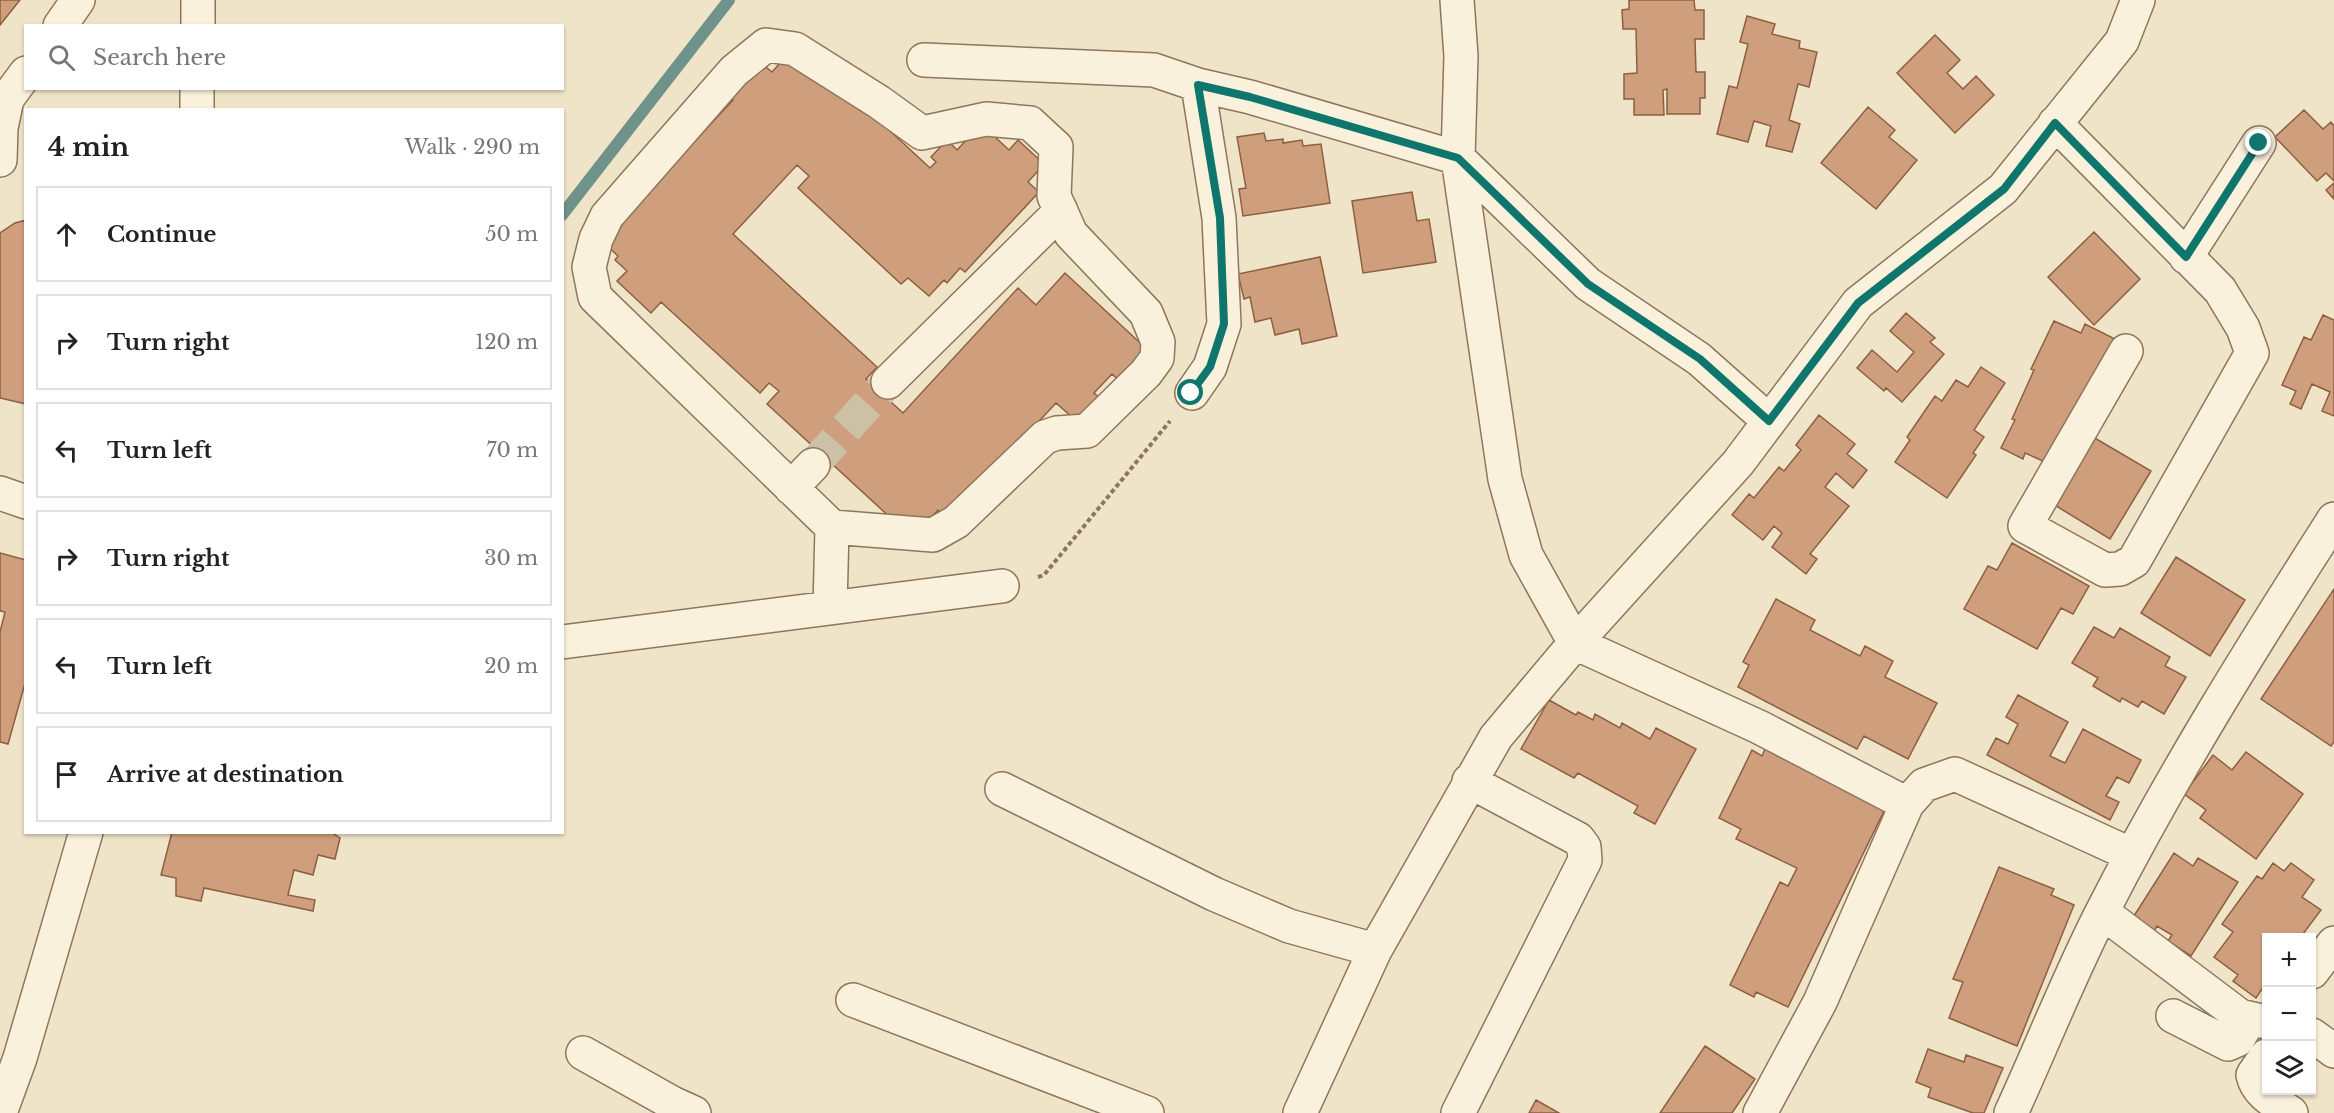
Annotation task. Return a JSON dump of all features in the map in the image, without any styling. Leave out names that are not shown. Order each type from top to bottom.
[{"type":"street","points":[[61,24],[78,0]]},
{"type":"street","points":[[198,0],[198,24]]},
{"type":"street","points":[[1457,0],[1461,56],[1458,158],[1505,479],[1526,555],[1575,643],[1760,727],[1907,804]]},
{"type":"street","points":[[1300,1113],[1375,950],[1496,737],[1575,643],[1738,463],[1858,303],[2004,189],[2122,41],[2138,0]]},
{"type":"street","points":[[830,608],[832,527],[802,477],[595,297],[589,267],[596,239],[607,216],[734,70],[766,45],[795,49],[879,102],[922,133],[986,119],[1030,123],[1056,147],[1054,196],[1071,234],[1146,313],[1158,342],[1157,358],[1146,373],[1087,431],[1057,433],[1045,437],[956,522],[933,535],[832,527]]},
{"type":"street","points":[[924,60],[1154,70],[1198,85],[1250,97],[1458,158],[1588,284],[1700,359],[1769,421]]},
{"type":"street","points":[[0,159],[1,128],[7,99],[24,76]]},
{"type":"street","points":[[1191,393],[1210,367],[1224,324],[1220,218],[1198,85]]},
{"type":"street","points":[[197,90],[197,108]]},
{"type":"street","points":[[2055,123],[2220,290],[2243,328],[2252,353],[2134,561],[2120,569],[2105,570],[2025,526],[2126,351]]},
{"type":"street","points":[[2186,257],[2259,143]]},
{"type":"street","points":[[888,382],[1061,211]]},
{"type":"street","points":[[0,493],[24,501]]},
{"type":"street","points":[[2011,1113],[2102,912],[2132,855],[2250,650],[2334,519]]},
{"type":"street","points":[[564,642],[1002,586]]},
{"type":"street","points":[[1760,1113],[1820,1002],[1907,804],[1924,785],[1955,774],[2132,855]]},
{"type":"street","points":[[1458,1113],[1585,860],[1584,847],[1578,839],[1469,781]]},
{"type":"street","points":[[1002,789],[1214,894],[1289,926],[1375,950]]},
{"type":"street","points":[[0,1113],[20,1058],[85,834]]},
{"type":"street","points":[[2102,912],[2240,1016],[2258,1021]]},
{"type":"street","points":[[2316,967],[2334,944]]},
{"type":"street","points":[[853,1000],[1147,1113]]},
{"type":"street","points":[[2173,1016],[2228,1044],[2237,1040],[2258,1021]]},
{"type":"street","points":[[2316,1038],[2334,1051]]},
{"type":"street","points":[[583,1053],[694,1113]]},
{"type":"street","points":[[2262,1062],[2253,1075],[2254,1084],[2262,1093]]},
{"type":"street","points":[[2265,1095],[2291,1113]]},
{"type":"path","points":[[1002,586],[1044,575],[1191,393]]},
{"type":"building","points":[[0,0],[20,0],[0,25]]},
{"type":"building","points":[[1629,0],[1694,0],[1695,10],[1704,10],[1704,39],[1695,39],[1696,72],[1705,72],[1705,98],[1700,98],[1700,114],[1667,114],[1667,89],[1663,90],[1664,115],[1634,115],[1634,99],[1624,99],[1624,74],[1637,73],[1636,29],[1623,29],[1622,10],[1629,9]]},
{"type":"building","points":[[1747,16],[1775,24],[1772,34],[1800,41],[1799,48],[1817,52],[1809,87],[1798,84],[1789,120],[1800,124],[1792,152],[1766,146],[1771,126],[1754,121],[1748,142],[1717,134],[1729,86],[1737,88],[1748,44],[1740,42]]},
{"type":"building","points":[[1935,35],[1960,60],[1947,73],[1963,89],[1976,76],[1994,95],[1955,133],[1897,73]]},
{"type":"building","points":[[791,51],[820,66],[930,168],[936,162],[931,157],[947,140],[957,150],[981,124],[1009,150],[1018,140],[1044,164],[1028,182],[1039,192],[965,272],[960,268],[947,283],[944,280],[929,296],[908,278],[901,284],[798,188],[809,176],[797,165],[733,234],[877,367],[866,379],[903,413],[1018,288],[1036,305],[1065,273],[1152,354],[1123,384],[1112,374],[1094,393],[1103,401],[1081,425],[1056,403],[961,505],[944,516],[938,510],[917,532],[899,515],[894,521],[767,404],[779,391],[769,383],[760,393],[661,302],[651,313],[617,281],[627,271],[615,260],[618,256],[602,241],[733,100],[726,94],[757,60],[772,72]]},
{"type":"building","points":[[1868,107],[1895,130],[1889,137],[1917,160],[1876,209],[1821,163]]},
{"type":"building","points":[[2304,110],[2323,129],[2331,122],[2334,126],[2334,181],[2326,173],[2317,181],[2275,137]]},
{"type":"building","points":[[1264,133],[1266,141],[1283,139],[1283,143],[1302,140],[1303,146],[1321,144],[1330,203],[1243,216],[1239,189],[1246,188],[1237,137]]},
{"type":"building","points":[[2334,183],[2334,199],[2326,190]]},
{"type":"building","points":[[1412,192],[1417,221],[1429,219],[1436,262],[1363,273],[1352,201]]},
{"type":"building","points":[[24,221],[24,404],[0,398],[0,233],[15,223]]},
{"type":"building","points":[[2094,232],[2140,279],[2094,325],[2048,277]]},
{"type":"building","points":[[1320,257],[1337,336],[1302,344],[1299,329],[1275,335],[1271,318],[1255,322],[1250,297],[1244,299],[1238,274]]},
{"type":"building","points":[[1906,313],[1935,338],[1930,342],[1944,354],[1902,402],[1886,388],[1884,391],[1857,368],[1872,350],[1897,372],[1914,352],[1890,331]]},
{"type":"building","points":[[2323,315],[2334,320],[2334,416],[2322,411],[2330,392],[2312,384],[2301,409],[2290,404],[2296,391],[2282,385],[2304,337],[2311,340]]},
{"type":"building","points":[[2054,321],[2081,333],[2085,324],[2119,341],[2069,446],[2056,440],[2045,462],[2025,453],[2023,459],[2001,448],[2015,420],[2012,419],[2034,370],[2031,369]]},
{"type":"building","points":[[1981,367],[2005,383],[1974,430],[1984,437],[1973,453],[1976,455],[1947,498],[1895,462],[1910,440],[1907,437],[1935,396],[1942,401],[1956,380],[1968,387]]},
{"type":"building","points":[[1819,415],[1855,444],[1847,454],[1867,470],[1853,488],[1836,473],[1825,487],[1849,506],[1810,554],[1817,559],[1806,574],[1772,547],[1782,533],[1774,526],[1763,540],[1732,515],[1749,494],[1754,498],[1779,467],[1784,471],[1801,450],[1796,445]]},
{"type":"building","points":[[2093,437],[2151,471],[2110,539],[2053,504]]},
{"type":"building","points":[[2012,543],[2089,586],[2073,614],[2061,608],[2037,649],[1964,609],[1988,566],[1997,570]]},
{"type":"building","points":[[0,553],[24,559],[24,687],[8,744],[0,742],[0,632],[5,612],[0,611]]},
{"type":"building","points":[[2176,557],[2245,600],[2210,656],[2141,613]]},
{"type":"building","points":[[2334,589],[2334,742],[2331,746],[2261,699]]},
{"type":"building","points":[[1776,599],[1815,620],[1810,630],[1860,656],[1865,646],[1893,661],[1885,677],[1937,703],[1908,759],[1864,736],[1857,749],[1738,687],[1749,665],[1743,662]]},
{"type":"building","points":[[2094,627],[2114,638],[2120,628],[2170,657],[2165,666],[2186,677],[2164,714],[2142,701],[2138,707],[2122,698],[2120,702],[2093,686],[2098,678],[2072,663]]},
{"type":"building","points":[[2018,695],[2068,722],[2050,756],[2065,763],[2083,729],[2141,760],[2129,783],[2117,777],[2106,796],[2119,802],[2110,820],[1987,755],[1996,738],[2008,744],[2018,724],[2006,717]]},
{"type":"building","points":[[1549,700],[1576,715],[1578,712],[1593,720],[1595,714],[1620,728],[1622,723],[1650,739],[1656,728],[1696,749],[1655,824],[1634,813],[1638,806],[1578,773],[1574,778],[1521,749]]},
{"type":"building","points":[[1765,749],[1886,807],[1788,1007],[1756,992],[1754,997],[1730,985],[1780,882],[1788,886],[1797,868],[1736,839],[1741,829],[1719,818],[1752,750],[1762,756]]},
{"type":"building","points":[[2246,752],[2303,794],[2256,859],[2200,818],[2206,810],[2184,794],[2213,755],[2232,770]]},
{"type":"building","points":[[171,834],[334,834],[340,838],[335,859],[318,855],[313,875],[294,870],[288,895],[315,900],[313,911],[204,888],[201,901],[176,896],[176,878],[161,875]]},
{"type":"building","points":[[2174,853],[2193,866],[2198,858],[2238,882],[2191,956],[2168,941],[2172,935],[2157,926],[2154,932],[2132,919]]},
{"type":"building","points":[[2273,863],[2284,871],[2291,863],[2314,880],[2302,897],[2321,910],[2304,933],[2262,933],[2262,989],[2256,998],[2233,981],[2238,975],[2214,957],[2233,932],[2222,924],[2257,876],[2262,879]]},
{"type":"building","points":[[1999,867],[2054,889],[2051,895],[2074,905],[2017,1046],[1949,1018],[1963,982],[1953,979]]},
{"type":"building","points":[[1705,1046],[1755,1079],[1732,1113],[1660,1113]]},
{"type":"building","points":[[1928,1049],[1964,1062],[1966,1055],[2003,1068],[1984,1113],[1973,1113],[1928,1097],[1931,1088],[1916,1082]]},
{"type":"building","points":[[1536,1100],[1559,1113],[1529,1113]]},
{"type":"waterway","points":[[564,212],[729,0]]},
{"type":"tunnel","points":[[813,465],[888,382]]},
{"type":"route","points":[[1191,393],[1210,367],[1224,324],[1220,218],[1198,85],[1250,97],[1458,158],[1588,284],[1700,359],[1769,421],[1858,303],[2004,189],[2055,123],[2186,257],[2259,143]]}]
